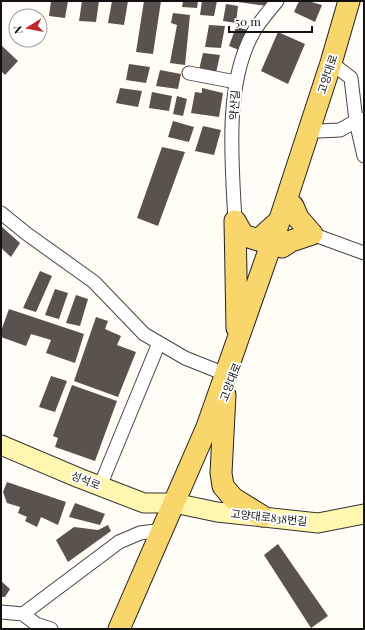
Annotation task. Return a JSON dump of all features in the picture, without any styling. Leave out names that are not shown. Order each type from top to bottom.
[{"type":"main road","name":"고양대로","points":[[134,629],[180,504],[279,222],[349,1]]},
{"type":"main road","name":"고양대로","points":[[119,629],[163,530],[180,504],[225,395],[282,247],[293,206],[319,131],[360,1]]},
{"type":"main road","points":[[282,247],[291,241],[312,234],[298,218],[293,206]]},
{"type":"main road","points":[[234,220],[243,235],[258,240],[279,222]]},
{"type":"main road","points":[[234,220],[237,341]]},
{"type":"main road","points":[[225,395],[222,473],[223,486],[233,498],[262,516]]},
{"type":"street","name":"약산길","points":[[234,220],[232,119],[236,82],[244,52],[253,33],[277,1]]},
{"type":"street","points":[[338,68],[351,78],[360,120],[364,156]]},
{"type":"street","points":[[188,73],[236,82]]},
{"type":"street","points":[[319,131],[340,130],[360,120]]},
{"type":"street","name":"고양대로","points":[[1,213],[27,234],[94,282],[144,334],[185,358],[225,374]]},
{"type":"street","points":[[312,234],[364,253]]},
{"type":"street","points":[[100,486],[159,342]]},
{"type":"street","name":"성석로","points":[[1,445],[144,503],[180,504]]},
{"type":"street","name":"고양대로838번길","points":[[180,504],[217,512],[318,523],[364,514]]},
{"type":"street","points":[[24,614],[119,542],[140,533],[163,530]]},
{"type":"street","points":[[1,612],[24,614],[36,624],[51,629]]},
{"type":"building","points":[[51,1],[68,1],[65,18],[49,16]]},
{"type":"building","points":[[82,1],[99,1],[96,22],[79,21]]},
{"type":"building","points":[[112,1],[128,1],[124,25],[108,23]]},
{"type":"building","points":[[144,1],[161,1],[153,54],[136,52]]},
{"type":"building","points":[[183,1],[198,1],[197,8],[182,7]]},
{"type":"building","points":[[202,1],[217,1],[214,16],[200,15]]},
{"type":"building","points":[[231,1],[270,1],[267,6]]},
{"type":"building","points":[[299,1],[308,1],[322,5],[315,22],[294,12]]},
{"type":"building","points":[[226,4],[238,6],[236,23],[223,21]]},
{"type":"building","points":[[173,13],[190,15],[185,65],[170,63],[177,25],[171,23]]},
{"type":"building","points":[[209,25],[225,26],[221,48],[205,47]]},
{"type":"building","points":[[236,27],[248,30],[239,50],[229,46]]},
{"type":"building","points":[[278,32],[305,44],[288,84],[261,71]]},
{"type":"building","points":[[1,45],[18,61],[5,75],[1,71]]},
{"type":"building","points":[[203,53],[220,55],[216,73],[199,70]]},
{"type":"building","points":[[129,64],[150,67],[146,83],[126,80]]},
{"type":"building","points":[[160,70],[181,74],[178,89],[156,86]]},
{"type":"building","points":[[120,88],[142,91],[138,107],[116,103]]},
{"type":"building","points":[[202,88],[223,93],[219,117],[191,113],[195,92],[202,93]]},
{"type":"building","points":[[152,92],[172,96],[169,111],[149,108]]},
{"type":"building","points":[[177,96],[187,99],[183,116],[173,114]]},
{"type":"building","points":[[173,121],[194,127],[189,142],[168,137]]},
{"type":"building","points":[[203,126],[221,130],[214,155],[195,151]]},
{"type":"building","points":[[162,147],[185,152],[158,226],[137,218]]},
{"type":"building","points":[[1,226],[20,243],[11,257],[1,248]]},
{"type":"building","points":[[40,271],[52,276],[36,312],[23,308]]},
{"type":"building","points":[[55,289],[68,293],[59,319],[45,315]]},
{"type":"building","points":[[76,295],[88,299],[80,326],[66,323]]},
{"type":"building","points":[[9,309],[84,334],[75,363],[46,353],[51,340],[31,334],[26,346],[1,337],[1,331]]},
{"type":"building","points":[[96,317],[108,321],[105,329],[121,336],[117,345],[136,352],[118,397],[74,381]]},
{"type":"building","points":[[51,376],[67,381],[55,412],[39,407]]},
{"type":"building","points":[[72,385],[117,401],[95,461],[55,447],[58,438],[53,436]]},
{"type":"building","points":[[7,482],[66,502],[58,525],[41,517],[37,527],[25,521],[27,517],[18,513],[20,507],[7,503],[3,492]]},
{"type":"building","points":[[75,503],[105,514],[100,525],[69,517]]},
{"type":"building","points":[[108,525],[111,531],[68,562],[56,540],[74,527],[98,530]]},
{"type":"building","points":[[278,544],[328,616],[311,628],[264,555]]},
{"type":"building","points":[[1,581],[10,589],[5,597],[1,597]]}]
